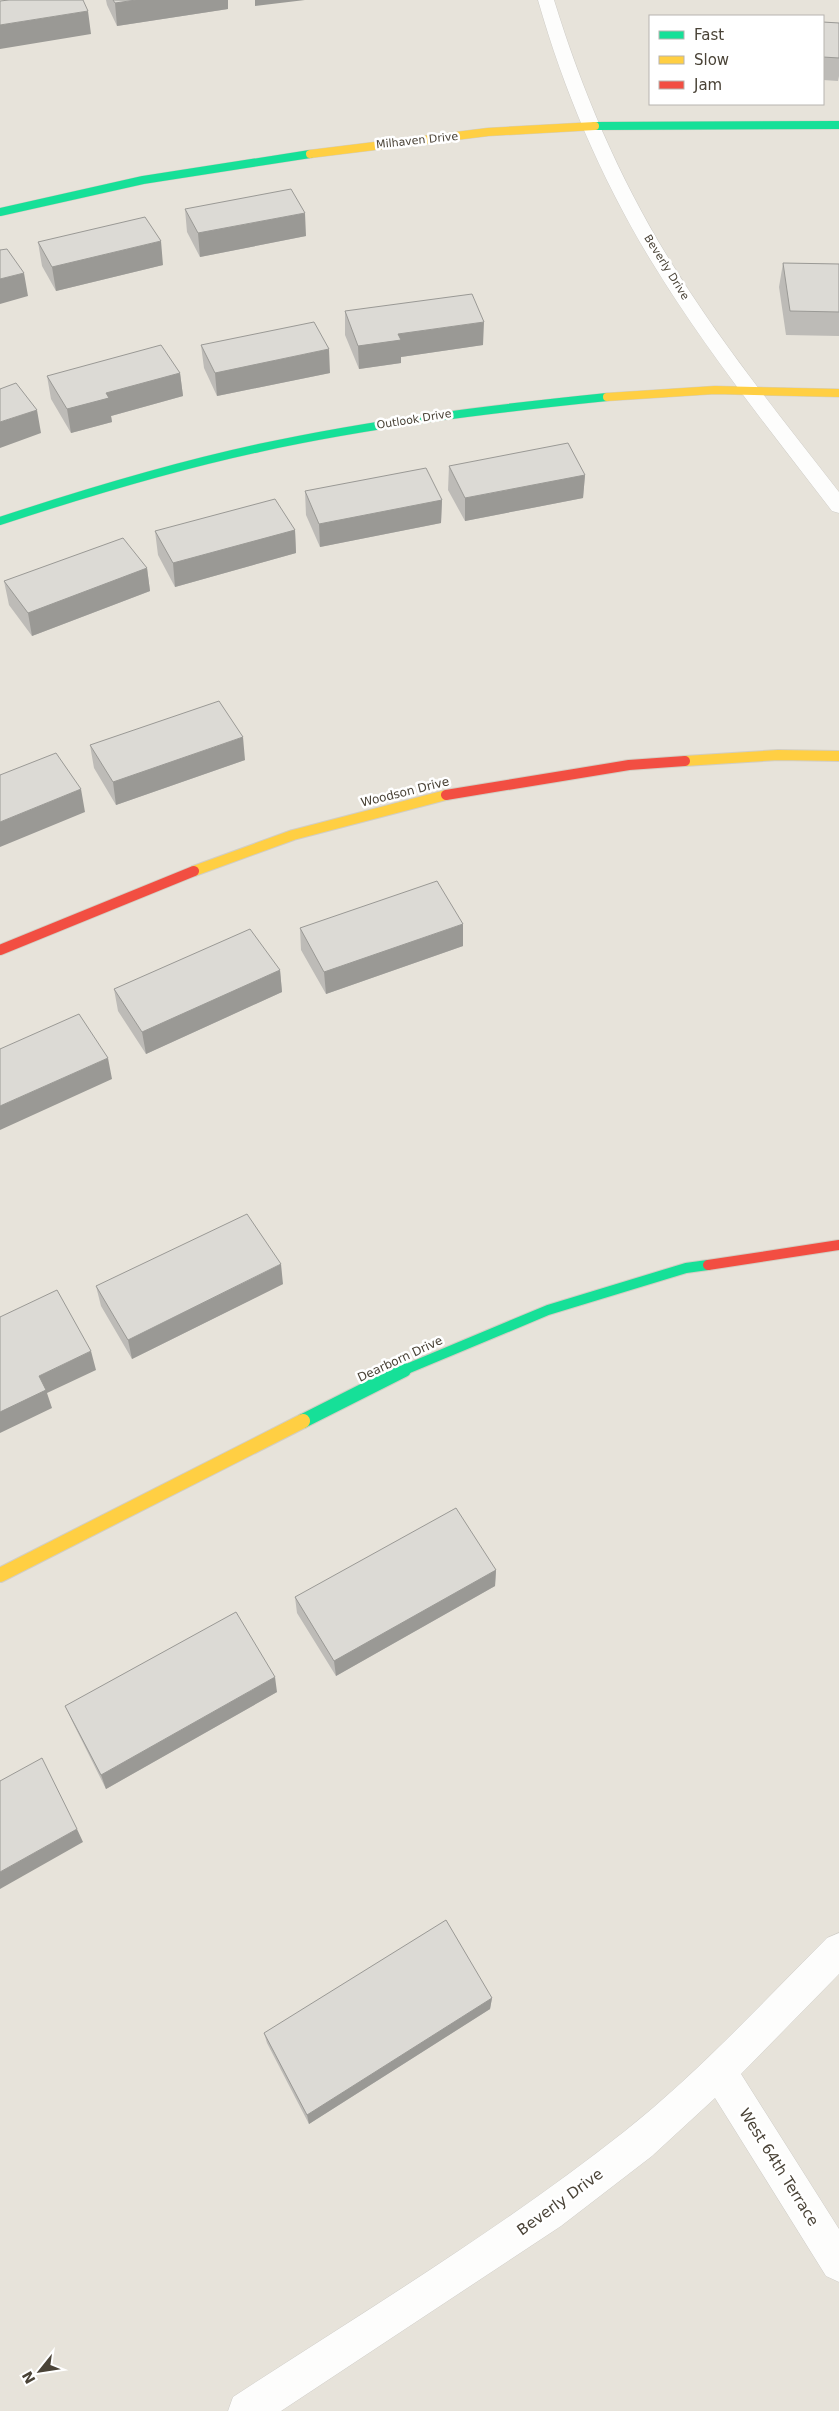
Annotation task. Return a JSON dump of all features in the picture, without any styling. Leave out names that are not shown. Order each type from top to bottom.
[{"type":"street","name":"Beverly Drive","points":[[546,0],[581,107],[658,256],[711,336],[839,506]]},
{"type":"street","name":"Milhaven Drive","points":[[0,212],[145,180],[338,149],[511,131],[591,127],[839,124]]},
{"type":"street","name":"Outlook Drive","points":[[0,521],[164,470],[324,434],[437,415],[541,403],[700,391],[839,393]]},
{"type":"street","name":"Woodson Drive","points":[[0,950],[143,890],[293,835],[450,794],[629,765],[778,755],[839,756]]},
{"type":"street","name":"Dearborn Drive","points":[[0,1575],[414,1365],[548,1310],[626,1284],[686,1268],[839,1245]]},
{"type":"street","name":"Beverly Drive","points":[[247,2411],[548,2213],[639,2143],[720,2071],[839,1950]]},
{"type":"street","name":"West 64th Terrace","points":[[720,2071],[839,2263]]},
{"type":"shaded area","points":[[0,0],[839,0],[839,2411],[0,2411]]},
{"type":"building","points":[[83,0],[88,11],[0,25],[0,1]]},
{"type":"building","points":[[113,0],[136,0],[115,3]]},
{"type":"building","points":[[824,22],[839,23],[839,58],[824,57]]},
{"type":"building","points":[[291,189],[305,213],[198,233],[185,209]]},
{"type":"building","points":[[145,217],[161,241],[52,267],[38,242]]},
{"type":"building","points":[[7,249],[24,273],[0,279],[0,250]]},
{"type":"building","points":[[783,263],[839,264],[839,312],[790,311]]},
{"type":"building","points":[[472,294],[484,322],[398,334],[401,340],[358,346],[345,311]]},
{"type":"building","points":[[314,322],[329,349],[215,373],[201,345]]},
{"type":"building","points":[[161,345],[180,373],[106,393],[109,398],[67,409],[47,376]]},
{"type":"building","points":[[16,383],[37,410],[0,422],[0,389]]},
{"type":"building","points":[[568,443],[585,475],[465,498],[449,466]]},
{"type":"building","points":[[426,468],[442,500],[319,524],[305,491]]},
{"type":"building","points":[[275,499],[295,530],[173,563],[155,531]]},
{"type":"building","points":[[123,538],[147,568],[28,613],[4,581]]},
{"type":"building","points":[[219,701],[243,737],[113,782],[90,745]]},
{"type":"building","points":[[56,753],[81,789],[0,822],[0,775]]},
{"type":"building","points":[[437,881],[463,924],[324,972],[300,928]]},
{"type":"building","points":[[250,929],[280,970],[142,1032],[114,989]]},
{"type":"building","points":[[79,1014],[108,1058],[0,1106],[0,1049]]},
{"type":"building","points":[[247,1214],[281,1264],[128,1340],[96,1286]]},
{"type":"building","points":[[57,1290],[91,1351],[39,1376],[46,1390],[0,1412],[0,1317]]},
{"type":"building","points":[[456,1508],[496,1570],[334,1661],[295,1597]]},
{"type":"building","points":[[236,1612],[275,1677],[101,1775],[65,1706]]},
{"type":"building","points":[[42,1758],[77,1829],[0,1872],[0,1781]]},
{"type":"building","points":[[446,1920],[492,1998],[307,2115],[264,2033]]},
{"type":"traffic: fast","points":[[595,126],[839,125]]},
{"type":"traffic: fast","points":[[0,212],[143,180],[310,154]]},
{"type":"traffic: fast","points":[[0,521],[128,481],[193,463],[259,448],[345,431],[432,418],[519,406],[607,397]]},
{"type":"traffic: fast","points":[[303,1421],[414,1365],[548,1310],[686,1268],[708,1265]]},
{"type":"traffic: slow","points":[[310,154],[488,132],[595,126]]},
{"type":"traffic: slow","points":[[607,397],[715,390],[839,393]]},
{"type":"traffic: slow","points":[[685,761],[778,755],[839,756]]},
{"type":"traffic: slow","points":[[194,871],[293,835],[446,795]]},
{"type":"traffic: slow","points":[[0,1575],[303,1421]]},
{"type":"traffic: jam","points":[[446,795],[629,765],[685,761]]},
{"type":"traffic: jam","points":[[0,950],[143,890],[194,871]]},
{"type":"traffic: jam","points":[[708,1265],[839,1245]]}]
